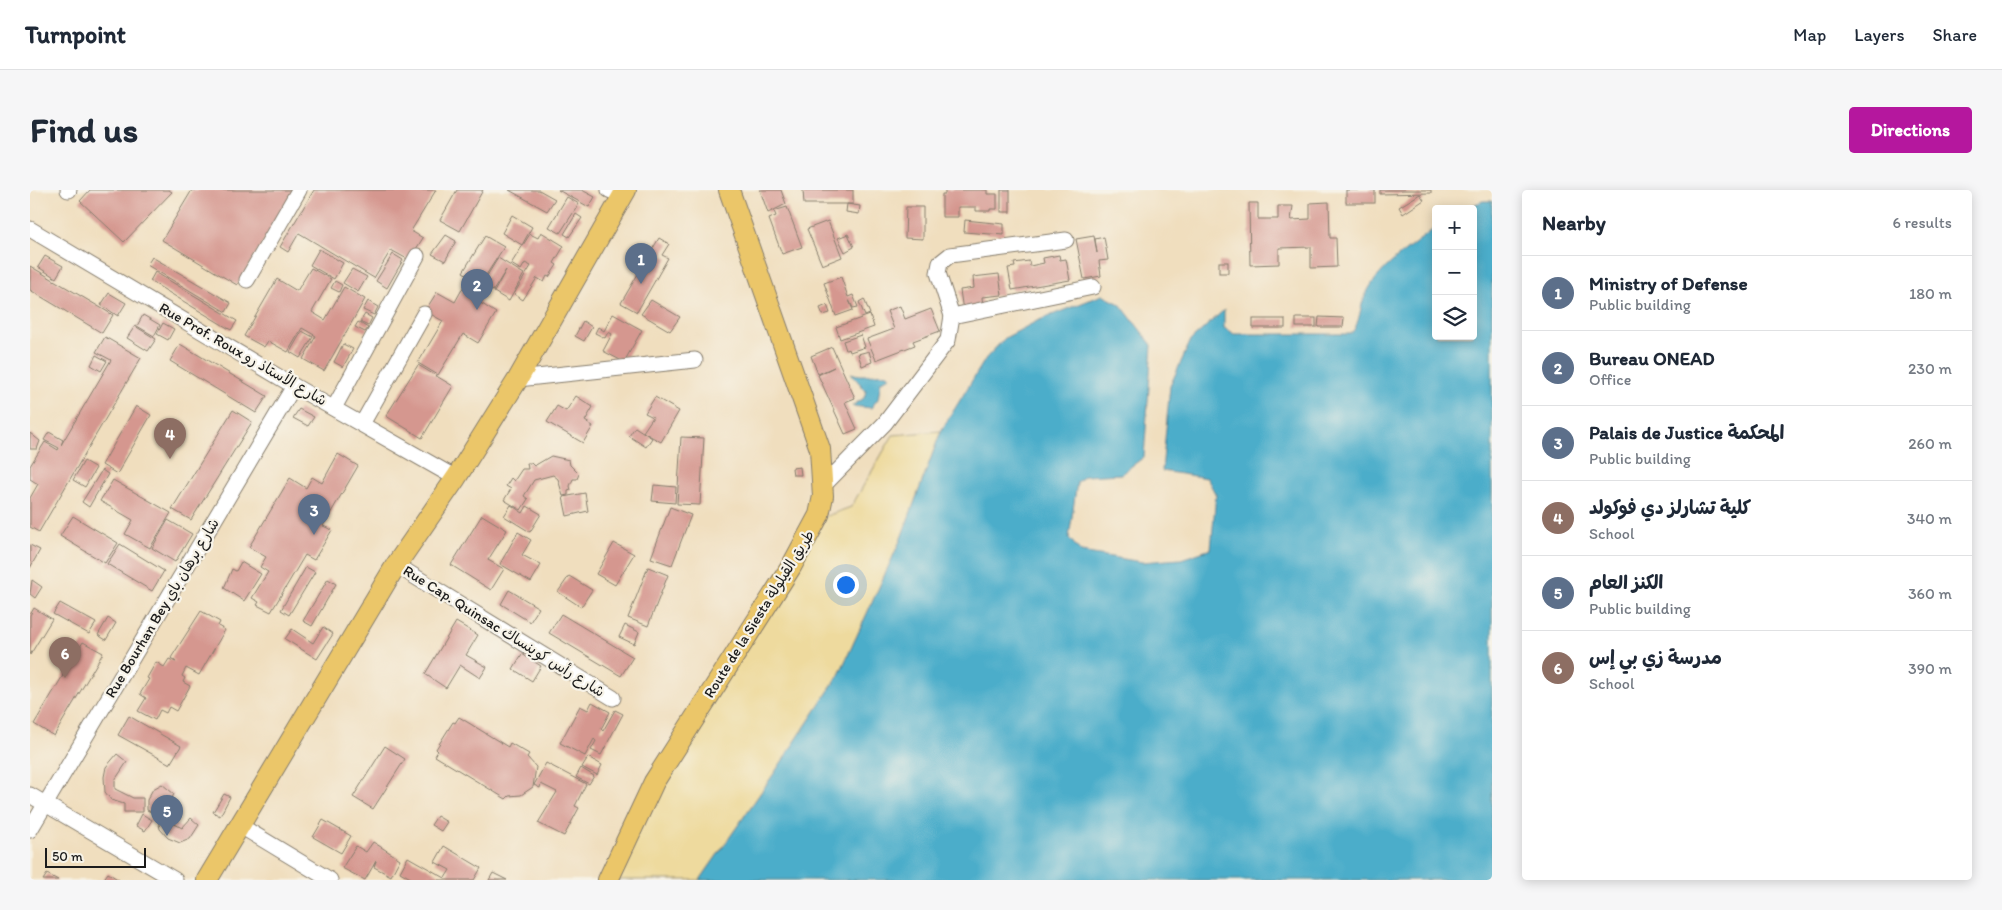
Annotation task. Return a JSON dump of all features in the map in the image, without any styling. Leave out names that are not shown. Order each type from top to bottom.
[{"type":"main road","name":"Route de la Siesta طريق القيلولة","points":[[608,880],[654,782],[791,567],[819,515],[824,485],[820,449],[729,190]]},
{"type":"main road","points":[[207,880],[396,565],[456,478],[518,379],[619,192]]},
{"type":"street","points":[[247,280],[299,190]]},
{"type":"street","name":"Rue Prof. Roux شارع الأستاذ رو","points":[[30,229],[294,386],[456,478]]},
{"type":"street","points":[[824,485],[886,423],[948,340],[952,316],[938,273],[940,263],[950,255],[1066,240]]},
{"type":"street","points":[[334,408],[417,256]]},
{"type":"street","points":[[952,316],[1093,286]]},
{"type":"street","points":[[362,424],[424,314]]},
{"type":"street","points":[[518,379],[695,360]]},
{"type":"street","name":"Rue Bourhan Bey شارع برهان باي","points":[[30,830],[294,386]]},
{"type":"street","name":"Rue Cap. Quinsac شارع رأس كوينساك","points":[[396,565],[613,698]]},
{"type":"street","points":[[30,795],[175,880]]},
{"type":"street","points":[[239,825],[330,880]]},
{"type":"sand","points":[[941,431],[900,541],[839,675],[700,880],[610,880],[646,801],[821,518],[851,507],[893,435]]},
{"type":"water","points":[[1483,201],[1492,201],[1492,880],[700,880],[839,675],[900,541],[941,431],[986,358],[1005,338],[1037,321],[1102,295],[1120,304],[1152,345],[1144,457],[1121,474],[1085,476],[1077,482],[1069,538],[1081,552],[1142,562],[1181,559],[1211,549],[1216,495],[1207,478],[1162,471],[1170,386],[1191,340],[1224,310],[1224,328],[1234,334],[1351,334],[1357,325],[1366,294],[1379,275],[1432,230],[1432,340],[1477,340],[1477,205],[1473,205]]},
{"type":"water","points":[[851,373],[861,375],[888,374],[890,377],[881,381],[878,399],[871,408],[852,406],[864,398],[866,391]]},
{"type":"building","points":[[90,190],[169,190],[172,192],[124,242],[80,201]]},
{"type":"building","points":[[192,190],[295,190],[237,285],[162,240]]},
{"type":"building","points":[[314,190],[436,190],[411,231],[423,238],[409,260],[391,250],[374,278],[299,233],[288,252],[280,247]]},
{"type":"building","points":[[457,190],[483,190],[460,231],[440,220]]},
{"type":"building","points":[[509,190],[539,190],[555,199],[547,211]]},
{"type":"building","points":[[558,190],[582,190],[595,197],[589,207]]},
{"type":"building","points":[[760,190],[781,190],[786,204],[768,213]]},
{"type":"building","points":[[803,190],[853,190],[853,204],[804,204]]},
{"type":"building","points":[[945,190],[987,190],[987,194],[997,194],[997,209],[976,211],[976,207],[958,207],[958,217],[942,217],[942,194],[945,194]]},
{"type":"building","points":[[1001,190],[1010,190],[1010,212],[1001,212]]},
{"type":"building","points":[[1346,190],[1375,190],[1375,203],[1346,203]]},
{"type":"building","points":[[1380,190],[1431,190],[1431,193],[1380,194]]},
{"type":"building","points":[[1420,194],[1424,200],[1403,214],[1399,207]]},
{"type":"building","points":[[567,197],[579,204],[560,233],[549,227]]},
{"type":"building","points":[[1329,202],[1330,238],[1336,238],[1337,267],[1311,268],[1311,247],[1279,248],[1279,264],[1250,265],[1249,203],[1258,203],[1258,219],[1278,219],[1278,206],[1293,206],[1291,220],[1310,219],[1310,203]]},
{"type":"building","points":[[847,204],[860,206],[859,214],[846,212]]},
{"type":"building","points":[[787,207],[802,247],[782,254],[769,219],[776,216],[774,211]]},
{"type":"building","points":[[906,207],[923,207],[923,239],[905,238]]},
{"type":"building","points":[[576,214],[582,218],[569,237],[564,234]]},
{"type":"building","points":[[512,215],[532,227],[522,245],[502,233]]},
{"type":"building","points":[[965,220],[1004,224],[1004,235],[964,232]]},
{"type":"building","points":[[828,221],[842,257],[822,265],[807,229]]},
{"type":"building","points":[[541,232],[564,246],[554,263],[557,265],[549,277],[547,276],[544,282],[537,278],[523,300],[514,294],[531,266],[525,263],[521,270],[511,264],[530,234],[538,238]]},
{"type":"building","points":[[848,234],[854,247],[845,252],[838,238]]},
{"type":"building","points":[[446,235],[456,241],[445,261],[432,254]]},
{"type":"building","points":[[485,236],[504,247],[481,283],[463,272]]},
{"type":"building","points":[[1094,236],[1097,253],[1095,239],[1104,237],[1108,260],[1099,261],[1101,276],[1084,279],[1076,239]]},
{"type":"building","points":[[659,238],[669,244],[662,255],[668,258],[637,312],[621,303]]},
{"type":"building","points":[[319,249],[343,263],[334,279],[310,265]]},
{"type":"building","points":[[393,254],[403,260],[387,288],[376,281]]},
{"type":"building","points":[[1059,255],[1060,260],[1066,259],[1070,280],[1012,290],[1008,268],[1015,267],[1014,263],[1029,261],[1030,266],[1044,263],[1043,258]]},
{"type":"building","points":[[45,256],[63,266],[56,278],[38,267]]},
{"type":"building","points":[[152,257],[231,303],[226,312],[147,265]]},
{"type":"building","points":[[498,258],[524,274],[509,301],[494,292],[506,270],[493,291],[482,284]]},
{"type":"building","points":[[1219,262],[1228,262],[1228,273],[1219,273]]},
{"type":"building","points":[[30,266],[113,315],[102,333],[30,290]]},
{"type":"building","points":[[311,268],[331,279],[312,312],[325,320],[344,287],[365,299],[324,371],[303,359],[316,336],[302,328],[288,352],[268,341],[264,347],[244,336],[277,279],[297,291]]},
{"type":"building","points":[[352,269],[367,277],[358,292],[343,283]]},
{"type":"building","points":[[155,272],[237,321],[231,330],[150,281]]},
{"type":"building","points":[[999,274],[1002,295],[982,297],[983,308],[963,311],[960,290],[974,288],[973,277]]},
{"type":"building","points":[[841,277],[848,297],[853,295],[858,307],[853,308],[849,300],[853,310],[836,316],[824,283]]},
{"type":"building","points":[[335,281],[342,285],[339,292],[331,288]]},
{"type":"building","points":[[465,284],[483,295],[479,302],[496,313],[478,343],[463,334],[438,375],[418,363],[443,321],[425,311],[437,292],[455,302]]},
{"type":"building","points":[[109,293],[126,303],[118,316],[101,305]]},
{"type":"building","points":[[864,299],[870,314],[865,316],[859,302]]},
{"type":"building","points":[[651,300],[680,317],[670,331],[641,314]]},
{"type":"building","points":[[368,301],[378,307],[374,315],[363,310]]},
{"type":"building","points":[[827,305],[830,313],[823,315],[820,308]]},
{"type":"building","points":[[900,306],[905,319],[931,309],[940,331],[913,341],[915,345],[876,360],[867,339],[894,329],[887,311]]},
{"type":"building","points":[[365,314],[372,318],[368,326],[360,322]]},
{"type":"building","points":[[613,314],[642,330],[624,362],[603,351],[612,334],[608,332],[605,338],[595,333],[598,327],[604,331]]},
{"type":"building","points":[[143,315],[160,325],[154,336],[137,326]]},
{"type":"building","points":[[870,315],[874,327],[840,339],[836,327]]},
{"type":"building","points":[[1319,317],[1344,318],[1343,327],[1318,327]]},
{"type":"building","points":[[1296,318],[1316,318],[1316,327],[1296,327]]},
{"type":"building","points":[[1253,319],[1285,319],[1285,328],[1253,328]]},
{"type":"building","points":[[583,321],[592,327],[584,341],[575,336]]},
{"type":"building","points":[[358,322],[368,328],[365,332],[355,327]]},
{"type":"building","points":[[163,323],[174,329],[168,340],[157,334]]},
{"type":"building","points":[[135,326],[156,339],[148,351],[127,338]]},
{"type":"building","points":[[302,331],[313,337],[300,358],[290,352]]},
{"type":"building","points":[[861,335],[865,347],[850,352],[849,349],[846,350],[843,341]]},
{"type":"building","points":[[105,337],[141,358],[39,532],[30,527],[30,498],[38,484],[30,479],[30,466],[45,442],[58,450],[59,448],[44,440],[49,432],[63,440],[61,445],[111,360],[96,352]]},
{"type":"building","points":[[180,344],[267,396],[256,413],[170,361]]},
{"type":"building","points":[[343,344],[353,349],[343,367],[334,362]]},
{"type":"building","points":[[832,347],[855,398],[845,402],[857,429],[845,434],[818,375],[834,367],[818,374],[811,356]]},
{"type":"building","points":[[869,351],[872,362],[862,366],[858,354]]},
{"type":"building","points":[[96,355],[107,361],[101,371],[91,365]]},
{"type":"building","points":[[418,365],[453,386],[422,438],[386,416]]},
{"type":"building","points":[[576,396],[593,407],[585,421],[593,426],[583,443],[547,422],[557,406],[566,411]]},
{"type":"building","points":[[655,397],[679,411],[661,442],[643,432],[653,417],[645,413]]},
{"type":"building","points":[[136,406],[151,415],[117,474],[102,465]]},
{"type":"building","points":[[299,409],[314,417],[308,426],[293,418]]},
{"type":"building","points":[[233,410],[252,422],[191,520],[172,509]]},
{"type":"building","points":[[635,427],[652,438],[646,447],[629,436]]},
{"type":"building","points":[[30,433],[40,441],[37,449],[30,449]]},
{"type":"building","points":[[681,437],[704,438],[700,505],[677,504]]},
{"type":"building","points":[[338,454],[358,466],[323,526],[332,530],[314,560],[305,555],[271,612],[257,605],[259,602],[252,598],[268,572],[260,567],[266,557],[249,547],[290,478],[306,488],[312,477],[322,483]]},
{"type":"building","points":[[551,456],[569,460],[570,465],[579,474],[577,479],[573,479],[568,495],[563,496],[558,479],[553,475],[534,480],[524,496],[528,499],[521,510],[504,500],[511,489],[506,486],[511,478],[514,481],[522,469],[528,469],[527,463],[531,463],[534,466]]},
{"type":"building","points":[[84,461],[96,468],[85,487],[73,480]]},
{"type":"building","points":[[800,467],[801,475],[793,475],[792,468]]},
{"type":"building","points":[[102,470],[108,474],[89,507],[82,502]]},
{"type":"building","points":[[113,480],[171,513],[150,548],[125,534],[133,520],[100,501]]},
{"type":"building","points":[[654,485],[676,487],[675,503],[652,501]]},
{"type":"building","points":[[585,493],[588,511],[567,516],[563,497]]},
{"type":"building","points":[[511,505],[523,513],[527,506],[541,514],[530,532],[504,516]]},
{"type":"building","points":[[670,507],[691,515],[672,565],[651,558]]},
{"type":"building","points":[[482,515],[507,530],[488,560],[504,569],[491,590],[451,565]]},
{"type":"building","points":[[73,516],[118,543],[105,563],[60,536]]},
{"type":"building","points":[[168,520],[192,534],[175,562],[152,548]]},
{"type":"building","points":[[518,532],[531,540],[522,555],[541,565],[531,582],[500,564]]},
{"type":"building","points":[[614,543],[634,554],[615,585],[596,574]]},
{"type":"building","points":[[120,544],[164,571],[152,591],[107,564]]},
{"type":"building","points":[[30,545],[40,550],[30,568]]},
{"type":"building","points":[[241,562],[261,574],[244,601],[224,588],[232,569],[236,571]]},
{"type":"building","points":[[306,567],[315,572],[289,615],[281,610]]},
{"type":"building","points":[[648,567],[668,575],[648,626],[628,618]]},
{"type":"building","points":[[569,576],[592,590],[581,607],[558,592]]},
{"type":"building","points":[[328,579],[336,584],[312,626],[303,621]]},
{"type":"building","points":[[32,580],[42,587],[35,598],[30,594]]},
{"type":"building","points":[[509,590],[539,608],[530,622],[501,604]]},
{"type":"building","points":[[60,603],[96,623],[89,634],[53,614]]},
{"type":"building","points":[[34,608],[52,619],[30,655],[30,615]]},
{"type":"building","points":[[201,611],[220,622],[218,626],[225,630],[199,675],[186,668],[182,676],[185,678],[183,682],[190,686],[176,711],[169,707],[166,713],[160,710],[155,720],[138,711],[146,698],[140,694],[156,662],[164,667],[169,659],[176,662],[171,658]]},
{"type":"building","points":[[561,614],[633,657],[621,676],[549,633]]},
{"type":"building","points":[[108,618],[116,623],[106,640],[98,635]]},
{"type":"building","points":[[456,622],[478,635],[466,655],[487,667],[480,678],[460,665],[446,688],[425,674]]},
{"type":"building","points":[[625,625],[639,632],[634,644],[619,637]]},
{"type":"building","points":[[323,627],[333,634],[317,659],[285,639],[292,629],[313,643]]},
{"type":"building","points":[[83,642],[103,653],[54,736],[34,724]]},
{"type":"building","points":[[522,654],[541,666],[532,681],[513,669]]},
{"type":"building","points":[[592,702],[610,712],[601,729],[603,731],[615,710],[623,714],[601,755],[591,750],[596,741],[594,739],[585,756],[560,743],[580,706],[588,710]]},
{"type":"building","points":[[129,716],[181,746],[170,764],[118,735]]},
{"type":"building","points":[[459,717],[508,747],[510,743],[529,754],[527,757],[536,767],[533,787],[521,795],[509,796],[506,799],[435,756],[438,751],[436,749],[453,722],[455,723]]},
{"type":"building","points":[[385,746],[405,759],[373,809],[353,797]]},
{"type":"building","points":[[117,754],[127,762],[115,780],[115,789],[133,798],[143,798],[143,812],[124,812],[124,804],[111,800],[105,792],[104,777],[106,767]]},
{"type":"building","points":[[588,757],[602,765],[597,775],[582,767]]},
{"type":"building","points":[[546,763],[586,784],[575,806],[579,808],[564,836],[538,823],[557,792],[541,784],[540,788],[534,785]]},
{"type":"building","points":[[581,768],[594,776],[589,784],[576,777]]},
{"type":"building","points":[[162,784],[174,794],[166,810],[171,822],[182,828],[191,818],[199,825],[190,839],[180,843],[168,838],[160,829],[157,815],[147,810],[147,800],[153,789]]},
{"type":"building","points":[[224,794],[230,797],[220,816],[213,812]]},
{"type":"building","points":[[142,814],[152,820],[145,831],[136,826]]},
{"type":"building","points":[[437,816],[447,822],[441,831],[431,825]]},
{"type":"building","points":[[323,820],[351,836],[341,853],[313,837]]},
{"type":"building","points":[[373,842],[400,859],[391,876],[374,867],[376,861],[365,880],[342,868],[356,846],[366,852]]},
{"type":"building","points":[[444,846],[481,868],[474,880],[414,880],[400,872],[408,857],[445,878],[450,870],[435,862]]},
{"type":"building","points":[[108,873],[119,880],[103,880]]},
{"type":"building","points":[[493,873],[507,880],[489,880]]},
{"type":"building","points":[[47,874],[58,880],[43,880]]},
{"type":"place","name":"Ministry of Defense","points":[[641,284]]},
{"type":"place","name":"Bureau ONEAD","points":[[477,310]]},
{"type":"place","name":"كلية تشارلز دي فوكولد","points":[[170,459]]},
{"type":"place","name":"Palais de Justice المحكمة","points":[[314,535]]},
{"type":"place","name":"مدرسة زي بي إس","points":[[65,678]]},
{"type":"place","name":"الكنز العام","points":[[167,836]]}]
